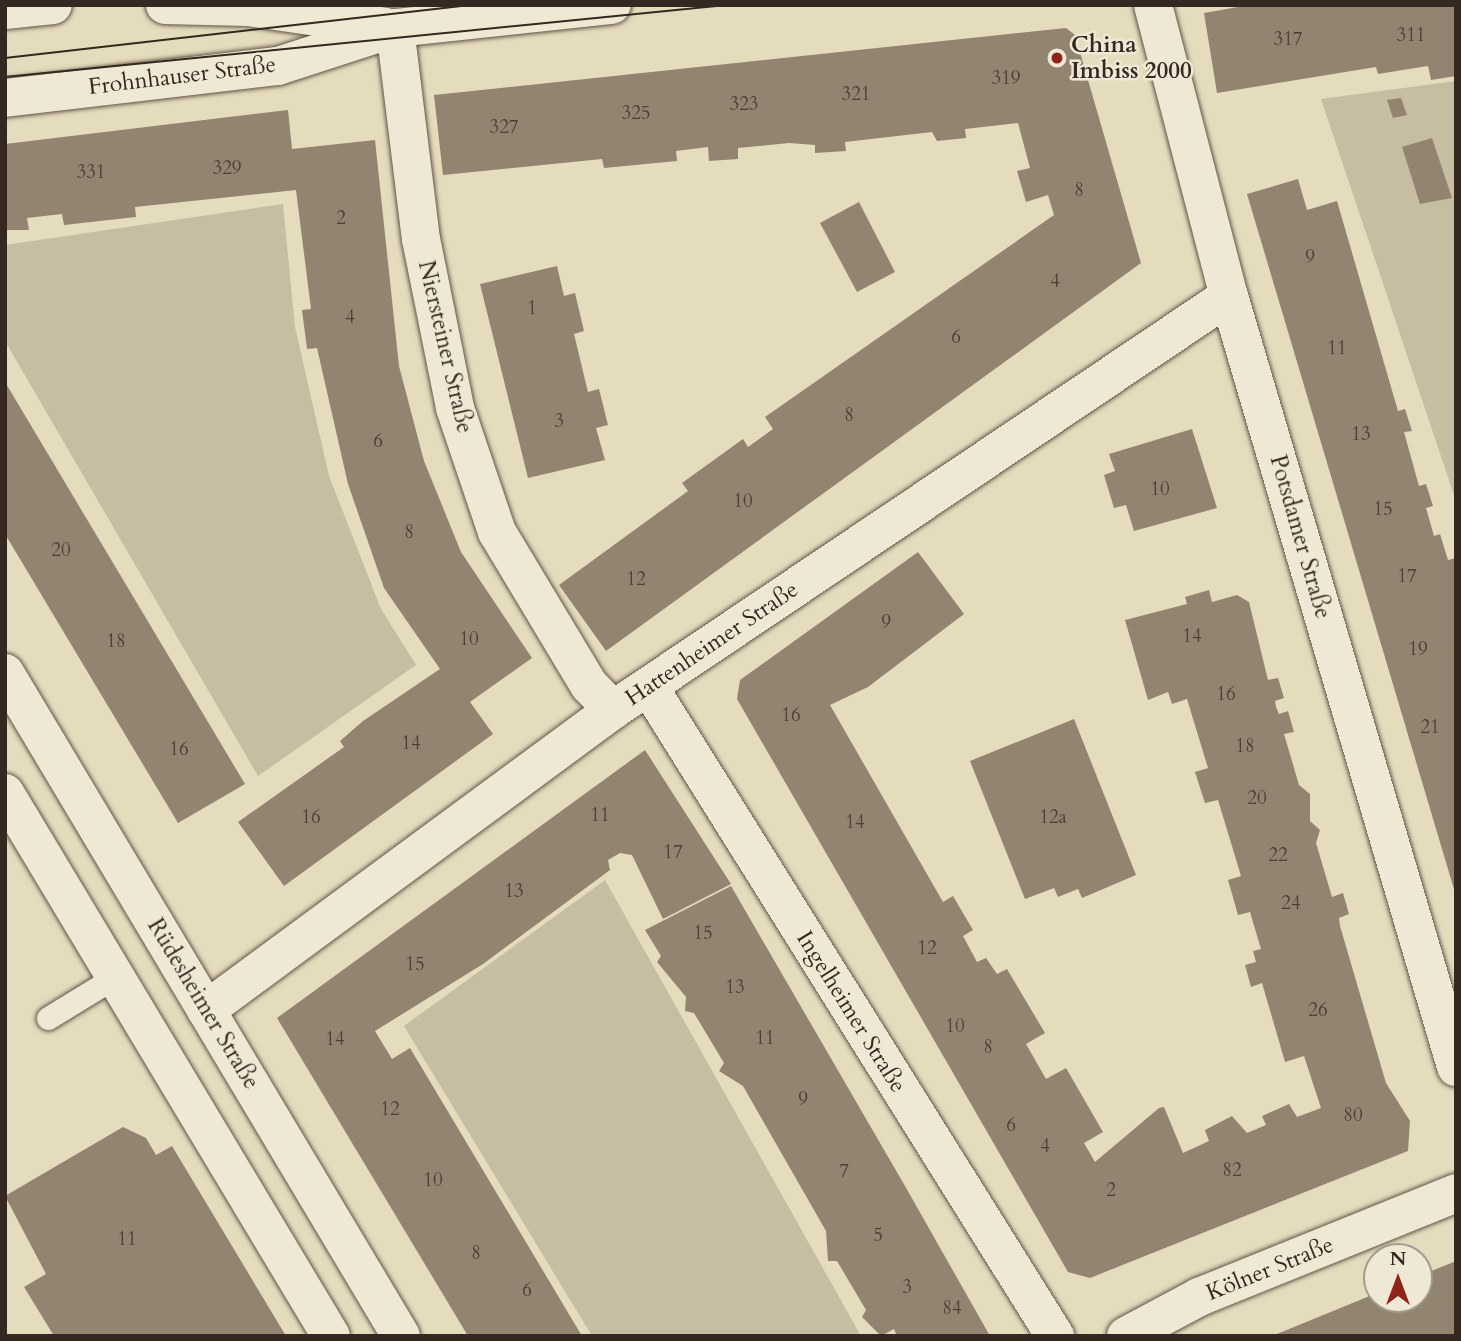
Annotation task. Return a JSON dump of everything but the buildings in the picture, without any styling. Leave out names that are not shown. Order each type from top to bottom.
[{"type":"street","points":[[5,10],[53,5]]},
{"type":"street","name":"Frohnhauser Straße","points":[[165,5],[248,7],[395,28]]},
{"type":"street","name":"Frohnhauser Straße","points":[[5,98],[278,66],[395,28],[612,5]]},
{"type":"street","name":"Potsdamer Straße","points":[[1153,5],[1229,296],[1456,1067]]},
{"type":"street","name":"Niersteiner Straße","points":[[395,28],[421,239],[455,408],[496,532],[589,685],[614,710]]},
{"type":"street","name":"Hattenheimer Straße","points":[[206,1010],[614,710],[1229,296]]},
{"type":"street","name":"Rüdesheimer Straße","points":[[5,673],[401,1336]]},
{"type":"street","name":"Ingelheimer Straße","points":[[649,687],[1055,1336]]},
{"type":"street","points":[[5,793],[331,1336]]},
{"type":"street","name":"Kölner Straße","points":[[1146,1331],[1456,1193]]},
{"type":"lane","points":[[48,1018],[115,977]]},
{"type":"shaded area","points":[[1456,81],[1456,501],[1321,99]]},
{"type":"shaded area","points":[[283,204],[295,327],[329,476],[381,609],[416,665],[258,776],[5,341],[5,245]]},
{"type":"shaded area","points":[[605,880],[861,1336],[592,1336],[404,1026]]},
{"type":"tram line","points":[[5,58],[468,5]]},
{"type":"tram line","points":[[5,77],[726,5]]},
{"type":"place","name":"China Imbiss 2000","points":[[1057,58]]}]
